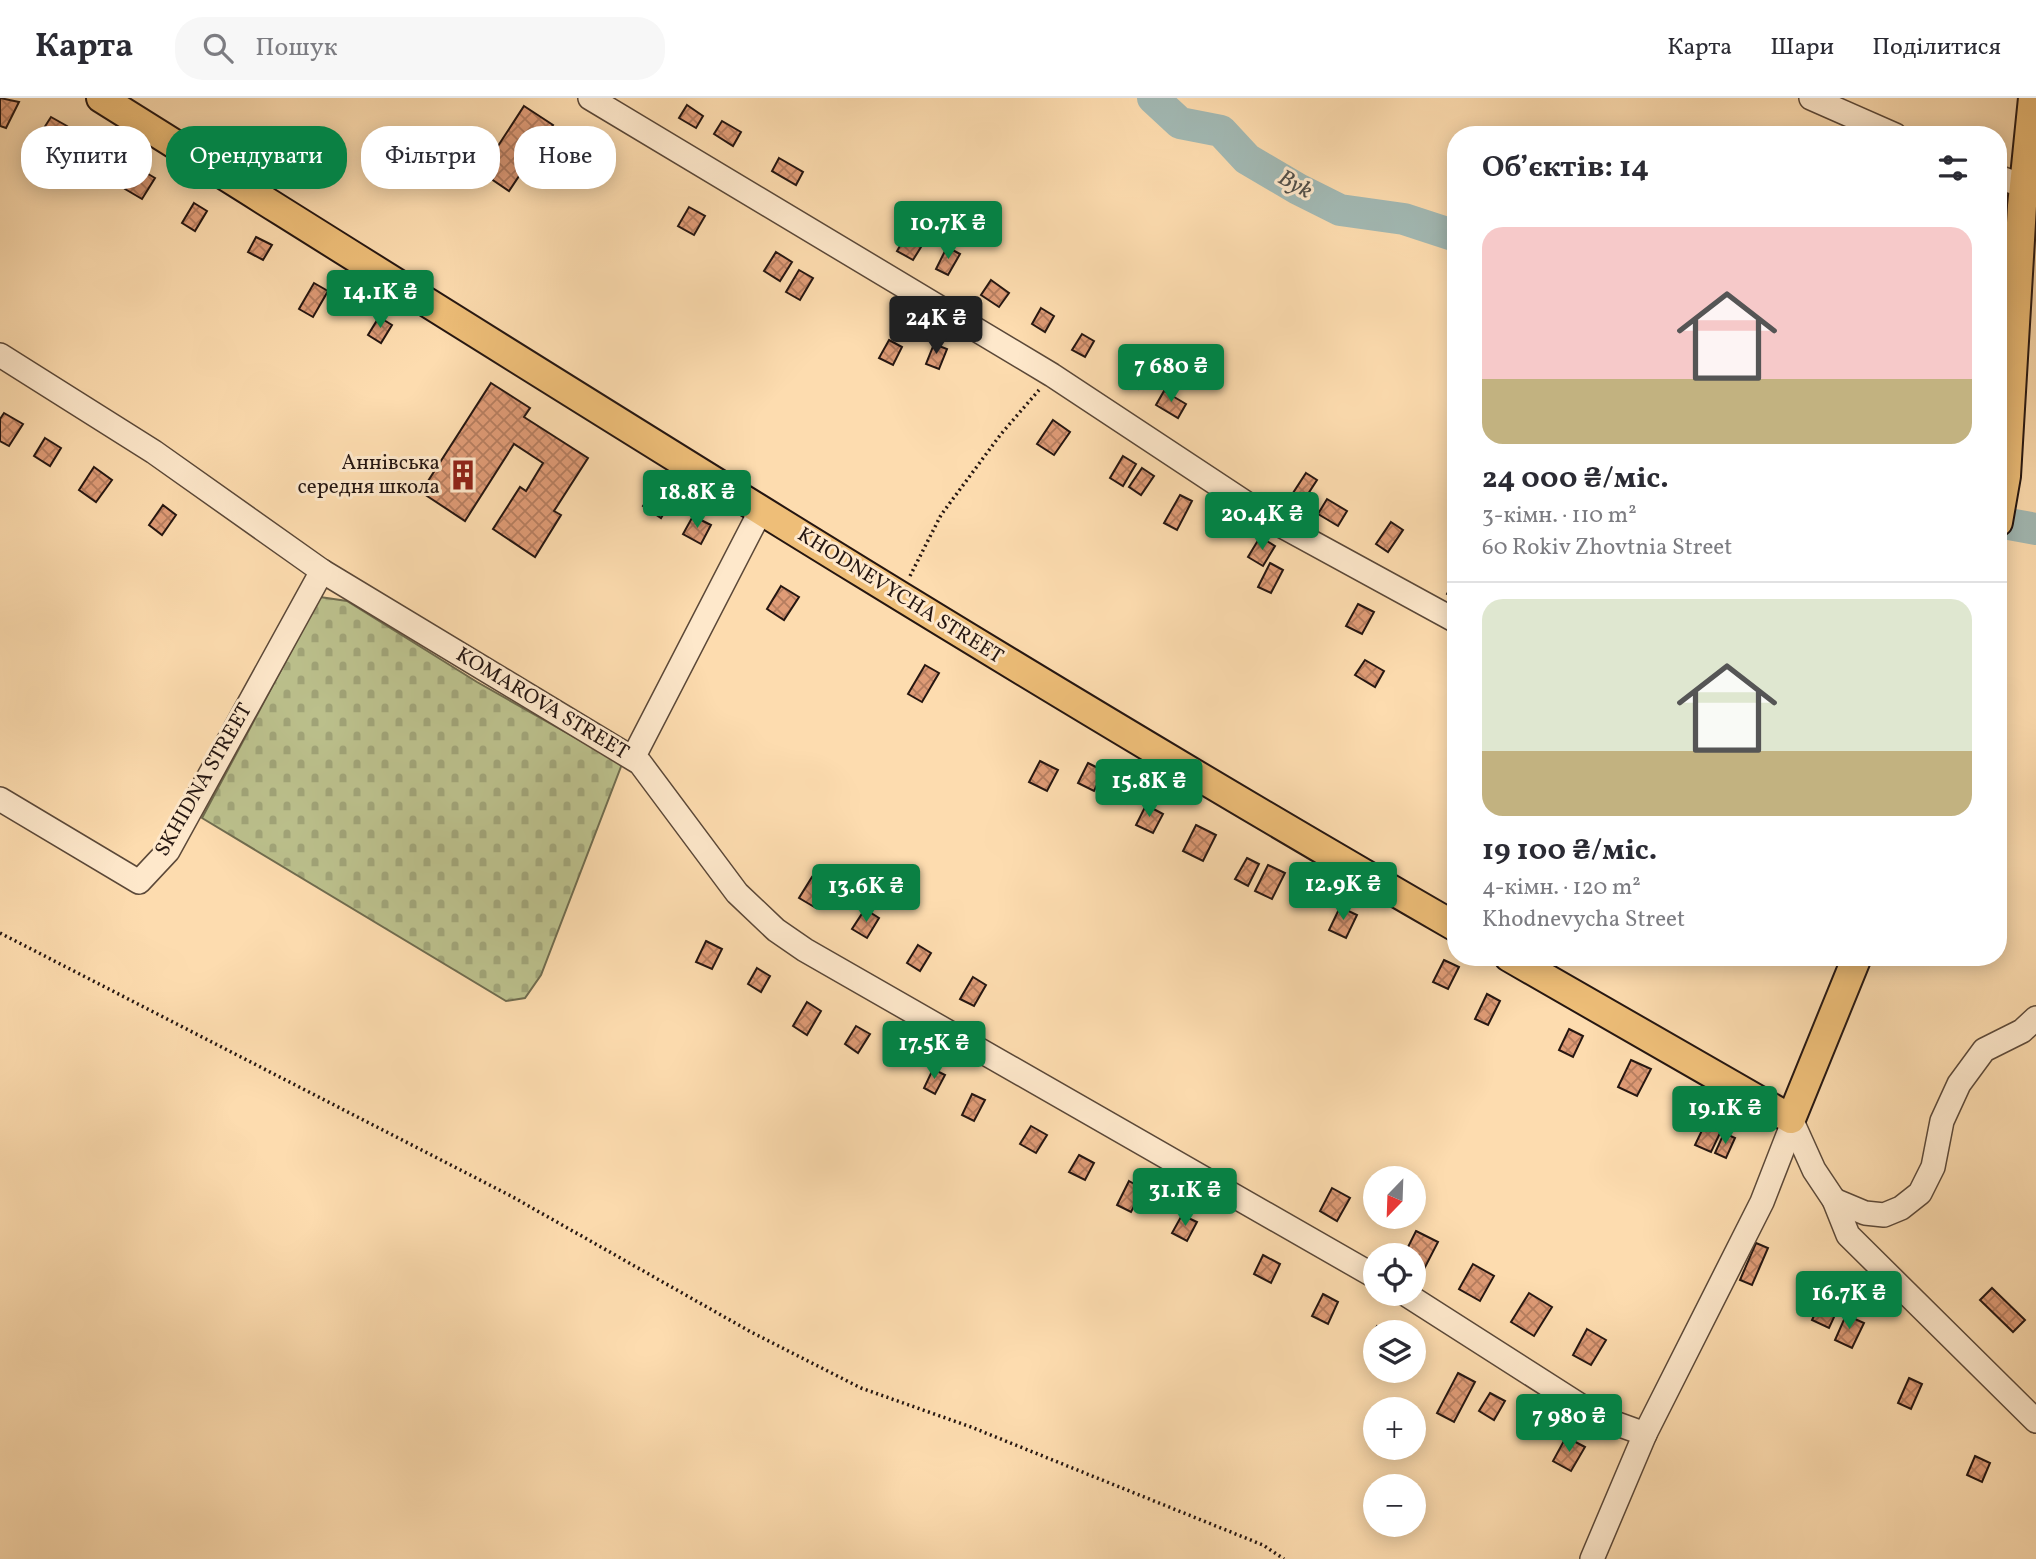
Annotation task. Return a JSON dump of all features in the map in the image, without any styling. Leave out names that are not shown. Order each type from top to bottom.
[{"type":"main road","name":"KHODNEVYCHA STREET","points":[[101,98],[900,597],[1236,800],[1447,922]]},
{"type":"main road","points":[[2007,456],[2020,195],[2033,98]]},
{"type":"main road","points":[[1524,966],[1791,1122],[1853,966]]},
{"type":"street","points":[[590,98],[1052,374],[1273,521],[1447,616]]},
{"type":"street","points":[[1811,98],[1875,126]]},
{"type":"street","name":"KOMAROVA STREET","points":[[0,355],[154,452],[322,571],[640,762],[737,893],[776,930],[1019,1075],[1363,1270]]},
{"type":"street","points":[[633,758],[761,510]]},
{"type":"street","name":"SKHIDNA STREET","points":[[0,799],[139,882],[168,851],[322,571]]},
{"type":"street","points":[[1834,1200],[1865,1213],[1884,1215],[1901,1208],[1920,1193],[1933,1167],[1942,1121],[1959,1084],[1984,1050],[2021,1031],[2036,1018]]},
{"type":"street","points":[[1791,1122],[1814,1170],[1834,1200],[1848,1235],[2036,1421]]},
{"type":"street","points":[[1592,1559],[1645,1434],[1762,1202],[1791,1122]]},
{"type":"street","points":[[1424,1306],[1598,1417],[1645,1434]]},
{"type":"path","points":[[900,597],[941,515],[1002,434],[1052,374]]},
{"type":"path","points":[[0,933],[511,1196],[751,1332],[861,1388],[1089,1474],[1263,1545],[1284,1559]]},
{"type":"green space","points":[[320,597],[347,601],[477,682],[622,764],[541,975],[525,998],[506,1001],[202,818]]},
{"type":"building","points":[[0,98],[19,102],[6,128],[0,126]]},
{"type":"building","points":[[687,105],[703,116],[696,128],[679,118]]},
{"type":"building","points":[[524,106],[553,125],[514,126],[514,184],[509,191],[500,185],[500,143]]},
{"type":"building","points":[[51,117],[67,126],[45,126]]},
{"type":"building","points":[[722,121],[741,132],[733,146],[714,134]]},
{"type":"building","points":[[779,158],[803,172],[796,185],[772,171]]},
{"type":"building","points":[[125,189],[148,189],[142,199]]},
{"type":"building","points":[[194,203],[207,211],[195,231],[182,223]]},
{"type":"building","points":[[689,207],[705,216],[694,235],[678,226]]},
{"type":"building","points":[[256,237],[272,245],[263,260],[248,252]]},
{"type":"building","points":[[905,237],[921,247],[913,260],[897,251]]},
{"type":"building","points":[[947,247],[960,254],[948,275],[936,269]]},
{"type":"building","points":[[776,252],[792,262],[780,281],[764,271]]},
{"type":"building","points":[[799,270],[813,278],[800,300],[786,292]]},
{"type":"building","points":[[991,280],[1009,293],[999,307],[981,295]]},
{"type":"building","points":[[314,283],[328,291],[313,317],[299,309]]},
{"type":"building","points":[[1041,308],[1054,316],[1045,332],[1032,324]]},
{"type":"building","points":[[379,317],[392,325],[381,343],[368,335]]},
{"type":"building","points":[[1082,334],[1094,341],[1085,357],[1072,350]]},
{"type":"building","points":[[889,340],[902,347],[893,365],[879,358]]},
{"type":"building","points":[[934,344],[947,349],[939,369],[926,364]]},
{"type":"building","points":[[1133,363],[1148,371],[1138,389],[1123,382]]},
{"type":"building","name":"Аннівська середня школа","points":[[491,383],[530,408],[524,417],[588,458],[554,511],[561,515],[535,557],[493,529],[520,487],[526,491],[543,463],[514,444],[465,521],[421,492]]},
{"type":"building","points":[[1164,391],[1186,404],[1178,418],[1156,405]]},
{"type":"building","points":[[4,413],[23,424],[9,446],[0,441],[0,419]]},
{"type":"building","points":[[1053,420],[1070,432],[1054,455],[1037,444]]},
{"type":"building","points":[[45,438],[61,448],[50,466],[34,456]]},
{"type":"building","points":[[1123,456],[1136,464],[1123,486],[1110,478]]},
{"type":"building","points":[[94,467],[112,480],[96,502],[79,490]]},
{"type":"building","points":[[1142,468],[1154,476],[1141,495],[1129,487]]},
{"type":"building","points":[[1306,473],[1317,480],[1304,500],[1293,493]]},
{"type":"building","points":[[655,489],[672,500],[661,518],[643,506]]},
{"type":"building","points":[[1180,495],[1192,501],[1177,530],[1164,523]]},
{"type":"building","points":[[1327,499],[1347,511],[1338,526],[1318,514]]},
{"type":"building","points":[[163,505],[176,515],[162,535],[149,525]]},
{"type":"building","points":[[693,516],[711,525],[701,544],[683,534]]},
{"type":"building","points":[[1391,522],[1403,530],[1388,552],[1376,544]]},
{"type":"building","points":[[1260,537],[1275,546],[1263,566],[1248,557]]},
{"type":"building","points":[[1270,563],[1283,570],[1271,593],[1258,587]]},
{"type":"building","points":[[781,586],[799,597],[784,620],[767,609]]},
{"type":"building","points":[[1358,604],[1374,612],[1362,634],[1346,626]]},
{"type":"building","points":[[1365,660],[1384,671],[1375,687],[1355,675]]},
{"type":"building","points":[[925,665],[939,673],[922,702],[908,694]]},
{"type":"building","points":[[1040,761],[1058,770],[1047,791],[1029,782]]},
{"type":"building","points":[[1088,763],[1104,771],[1094,791],[1078,783]]},
{"type":"building","points":[[1146,805],[1163,814],[1153,833],[1136,825]]},
{"type":"building","points":[[1196,825],[1216,835],[1203,861],[1183,851]]},
{"type":"building","points":[[1247,858],[1259,864],[1248,886],[1235,879]]},
{"type":"building","points":[[1268,865],[1285,873],[1272,899],[1255,891]]},
{"type":"building","points":[[812,877],[828,888],[816,908],[799,898]]},
{"type":"building","points":[[1340,907],[1357,915],[1346,938],[1329,930]]},
{"type":"building","points":[[865,909],[879,918],[867,938],[852,929]]},
{"type":"building","points":[[706,941],[722,949],[712,969],[696,962]]},
{"type":"building","points":[[918,945],[931,953],[920,971],[907,963]]},
{"type":"building","points":[[1444,960],[1447,966],[1459,967],[1448,989],[1433,982]]},
{"type":"building","points":[[757,968],[770,976],[761,992],[748,984]]},
{"type":"building","points":[[973,977],[986,985],[974,1006],[960,999]]},
{"type":"building","points":[[1487,994],[1500,1001],[1488,1025],[1475,1019]]},
{"type":"building","points":[[807,1002],[821,1011],[807,1035],[793,1026]]},
{"type":"building","points":[[856,1026],[870,1034],[858,1053],[845,1044]]},
{"type":"building","points":[[1569,1029],[1583,1036],[1573,1057],[1559,1050]]},
{"type":"building","points":[[1631,1060],[1651,1069],[1637,1096],[1618,1087]]},
{"type":"building","points":[[933,1069],[945,1075],[935,1094],[924,1088]]},
{"type":"building","points":[[972,1094],[985,1100],[974,1121],[962,1115]]},
{"type":"building","points":[[1705,1124],[1721,1131],[1711,1152],[1695,1145]]},
{"type":"building","points":[[1031,1126],[1047,1135],[1036,1153],[1020,1144]]},
{"type":"building","points":[[1724,1133],[1735,1138],[1726,1158],[1715,1153]]},
{"type":"building","points":[[1079,1155],[1094,1163],[1085,1180],[1069,1172]]},
{"type":"building","points":[[1129,1181],[1143,1189],[1131,1212],[1117,1205]]},
{"type":"building","points":[[1332,1188],[1350,1198],[1337,1221],[1320,1211]]},
{"type":"building","points":[[1182,1215],[1197,1222],[1187,1241],[1172,1233]]},
{"type":"building","points":[[1416,1231],[1438,1242],[1426,1265],[1426,1243],[1410,1243]]},
{"type":"building","points":[[1756,1243],[1768,1248],[1752,1285],[1740,1280]]},
{"type":"building","points":[[1263,1255],[1280,1264],[1271,1283],[1254,1274]]},
{"type":"building","points":[[1473,1264],[1494,1276],[1480,1301],[1459,1289]]},
{"type":"building","points":[[1992,1288],[2025,1320],[2013,1332],[1980,1300]]},
{"type":"building","points":[[1529,1293],[1552,1307],[1534,1336],[1511,1322]]},
{"type":"building","points":[[1323,1294],[1338,1302],[1328,1324],[1312,1316]]},
{"type":"building","points":[[1824,1294],[1841,1302],[1829,1328],[1812,1320]]},
{"type":"building","points":[[1846,1315],[1864,1323],[1852,1348],[1835,1340]]},
{"type":"building","points":[[1587,1329],[1606,1340],[1591,1365],[1573,1355]]},
{"type":"building","points":[[1458,1373],[1475,1382],[1454,1422],[1437,1413]]},
{"type":"building","points":[[1909,1378],[1922,1384],[1911,1409],[1898,1403]]},
{"type":"building","points":[[1490,1393],[1505,1401],[1494,1420],[1479,1411]]},
{"type":"building","points":[[1566,1437],[1585,1447],[1571,1471],[1553,1461]]},
{"type":"building","points":[[1975,1456],[1990,1463],[1982,1482],[1967,1475]]},
{"type":"waterway","name":"Byk","points":[[1153,98],[1180,123],[1221,131],[1247,159],[1340,210],[1404,219],[1447,233]]},
{"type":"waterway","name":"Byk","points":[[2007,524],[2036,529]]},
{"type":"place","name":"Аннівська середня школа","points":[[463,475]]}]
